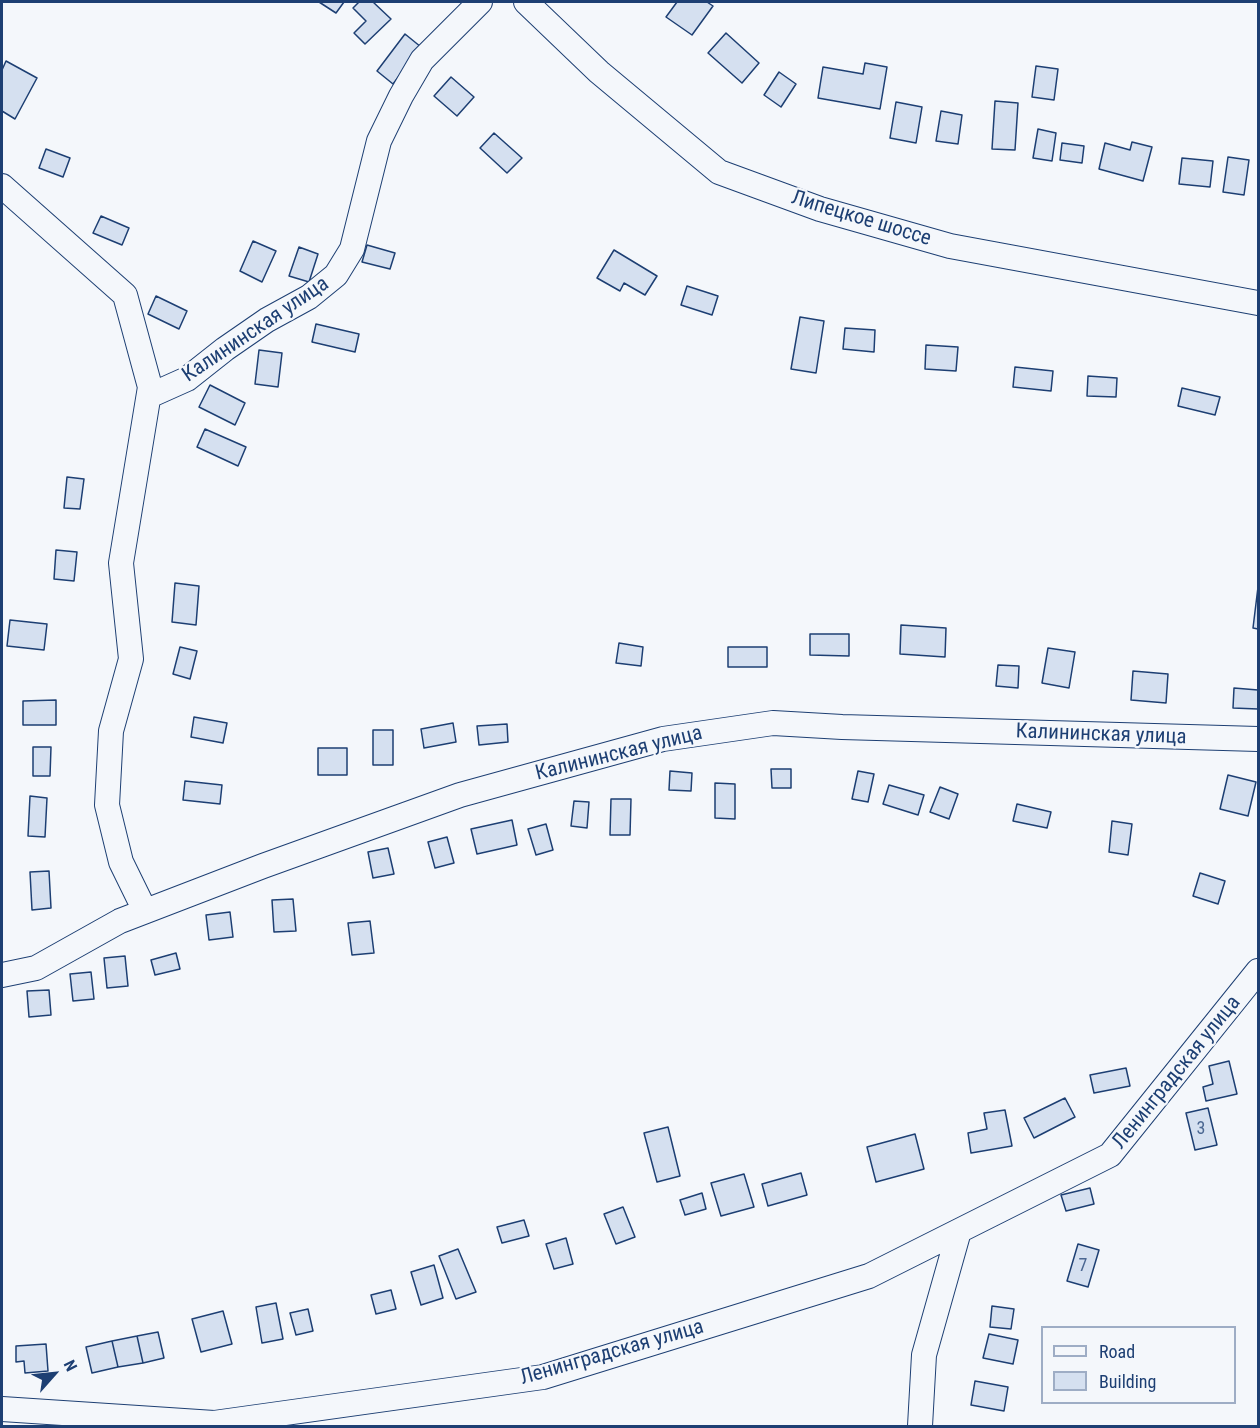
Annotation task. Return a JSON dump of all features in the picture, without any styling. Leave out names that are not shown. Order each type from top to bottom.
[{"type":"street","name":"Калининская улица","points":[[149,396],[187,379],[233,343],[267,320],[309,297],[336,275],[352,249],[379,141],[401,96],[422,60],[480,2]]},
{"type":"street","name":"Липецкое шоссе","points":[[526,2],[599,72],[719,172],[820,209],[950,246],[1258,303]]},
{"type":"street","points":[[2,186],[125,295],[150,387],[121,563],[131,659],[111,731],[107,805],[121,862],[145,911]]},
{"type":"street","name":"Калининская улица","points":[[2,975],[36,968],[120,921],[145,911],[460,795],[663,739],[773,723],[854,728],[1258,739]]},
{"type":"street","name":"Ленинградская улица","points":[[2,1409],[214,1425],[543,1377],[869,1276],[1110,1155],[1258,972]]},
{"type":"street","points":[[920,1426],[924,1355],[959,1231]]},
{"type":"building","points":[[319,2],[344,2],[336,13]]},
{"type":"building","points":[[359,2],[373,2],[391,19],[365,44],[354,33],[366,21],[353,8]]},
{"type":"building","points":[[677,2],[707,2],[713,6],[692,35],[666,17]]},
{"type":"building","points":[[726,33],[759,63],[742,83],[708,53]]},
{"type":"building","points":[[405,34],[421,47],[393,84],[377,71]]},
{"type":"building","points":[[6,61],[37,78],[15,119],[2,111],[2,70]]},
{"type":"building","points":[[865,63],[887,67],[880,109],[818,98],[823,67],[863,74]]},
{"type":"building","points":[[1036,66],[1058,69],[1054,100],[1032,97]]},
{"type":"building","points":[[779,72],[796,84],[781,107],[764,95]]},
{"type":"building","points":[[451,77],[474,97],[457,116],[434,96]]},
{"type":"building","points":[[995,101],[1018,103],[1015,150],[992,149]]},
{"type":"building","points":[[896,102],[922,107],[916,143],[890,138]]},
{"type":"building","points":[[941,111],[962,115],[958,144],[936,141]]},
{"type":"building","points":[[1038,129],[1056,133],[1052,161],[1033,158]]},
{"type":"building","points":[[494,133],[522,158],[507,173],[480,148]]},
{"type":"building","points":[[1132,142],[1152,147],[1143,181],[1099,169],[1105,143],[1130,150]]},
{"type":"building","points":[[1062,143],[1084,146],[1082,163],[1060,160]]},
{"type":"building","points":[[46,149],[70,158],[63,177],[39,168]]},
{"type":"building","points":[[1228,157],[1249,160],[1244,195],[1223,192]]},
{"type":"building","points":[[1182,158],[1213,161],[1210,187],[1179,184]]},
{"type":"building","points":[[101,216],[129,228],[122,245],[93,233]]},
{"type":"building","points":[[253,241],[276,251],[262,282],[240,271]]},
{"type":"building","points":[[367,245],[395,253],[390,269],[362,262]]},
{"type":"building","points":[[299,247],[318,254],[309,282],[289,276]]},
{"type":"building","points":[[614,250],[657,276],[645,295],[624,283],[620,291],[597,278]]},
{"type":"building","points":[[687,286],[718,296],[712,315],[681,305]]},
{"type":"building","points":[[156,296],[187,311],[179,329],[148,314]]},
{"type":"building","points":[[800,317],[824,321],[816,373],[791,369]]},
{"type":"building","points":[[316,324],[359,334],[355,352],[312,342]]},
{"type":"building","points":[[845,328],[875,330],[874,352],[843,349]]},
{"type":"building","points":[[926,345],[958,347],[956,371],[925,369]]},
{"type":"building","points":[[259,350],[282,353],[278,387],[255,384]]},
{"type":"building","points":[[1015,367],[1053,371],[1051,391],[1013,387]]},
{"type":"building","points":[[1088,376],[1117,378],[1116,397],[1087,396]]},
{"type":"building","points":[[210,385],[245,403],[235,425],[199,407]]},
{"type":"building","points":[[1182,388],[1220,397],[1215,415],[1178,406]]},
{"type":"building","points":[[205,429],[246,447],[238,466],[197,447]]},
{"type":"building","points":[[67,477],[84,479],[80,509],[64,508]]},
{"type":"building","points":[[56,550],[77,552],[74,581],[54,579]]},
{"type":"building","points":[[175,583],[199,586],[196,625],[172,622]]},
{"type":"building","points":[[1258,587],[1258,629],[1253,628]]},
{"type":"building","points":[[10,620],[47,624],[44,650],[7,646]]},
{"type":"building","points":[[901,625],[946,628],[945,657],[900,654]]},
{"type":"building","points":[[810,634],[849,634],[849,656],[810,655]]},
{"type":"building","points":[[619,643],[643,647],[641,666],[616,663]]},
{"type":"building","points":[[180,647],[197,651],[190,679],[173,674]]},
{"type":"building","points":[[728,647],[767,647],[767,667],[728,667]]},
{"type":"building","points":[[1048,648],[1075,652],[1069,688],[1042,683]]},
{"type":"building","points":[[998,665],[1019,666],[1018,688],[996,686]]},
{"type":"building","points":[[1133,671],[1168,674],[1166,703],[1131,700]]},
{"type":"building","points":[[1234,688],[1258,690],[1258,709],[1233,708]]},
{"type":"building","points":[[56,700],[56,725],[23,725],[23,701]]},
{"type":"building","points":[[194,717],[227,723],[223,743],[191,737]]},
{"type":"building","points":[[453,723],[456,742],[424,748],[421,729]]},
{"type":"building","points":[[507,724],[508,742],[479,745],[477,726]]},
{"type":"building","points":[[373,730],[393,730],[393,765],[373,765]]},
{"type":"building","points":[[33,747],[51,747],[50,776],[33,776]]},
{"type":"building","points":[[318,748],[347,748],[347,775],[318,775]]},
{"type":"building","points":[[771,769],[791,769],[791,788],[772,788]]},
{"type":"building","points":[[670,771],[692,773],[691,791],[669,790]]},
{"type":"building","points":[[858,771],[874,774],[868,802],[852,799]]},
{"type":"building","points":[[1228,775],[1256,782],[1248,816],[1220,809]]},
{"type":"building","points":[[185,781],[222,785],[220,804],[183,800]]},
{"type":"building","points":[[715,783],[735,784],[735,819],[715,818]]},
{"type":"building","points":[[889,785],[924,795],[918,815],[883,804]]},
{"type":"building","points":[[940,787],[958,794],[949,819],[930,812]]},
{"type":"building","points":[[30,796],[47,798],[45,837],[28,836]]},
{"type":"building","points":[[611,799],[631,799],[630,835],[610,835]]},
{"type":"building","points":[[574,801],[589,802],[587,828],[571,826]]},
{"type":"building","points":[[1017,804],[1051,812],[1047,828],[1013,821]]},
{"type":"building","points":[[512,820],[517,845],[477,854],[471,829]]},
{"type":"building","points":[[1112,821],[1132,824],[1128,855],[1109,852]]},
{"type":"building","points":[[546,824],[553,850],[536,855],[528,829]]},
{"type":"building","points":[[447,837],[454,863],[435,868],[428,842]]},
{"type":"building","points":[[388,848],[394,874],[373,878],[368,852]]},
{"type":"building","points":[[49,871],[51,908],[32,910],[30,872]]},
{"type":"building","points":[[1200,873],[1225,881],[1218,904],[1193,896]]},
{"type":"building","points":[[293,899],[296,931],[274,932],[272,900]]},
{"type":"building","points":[[230,912],[233,937],[209,940],[206,915]]},
{"type":"building","points":[[370,921],[374,953],[352,955],[348,923]]},
{"type":"building","points":[[176,953],[180,969],[155,975],[151,960]]},
{"type":"building","points":[[125,956],[128,986],[107,988],[104,958]]},
{"type":"building","points":[[91,972],[94,999],[73,1001],[70,974]]},
{"type":"building","points":[[49,990],[51,1015],[29,1017],[27,991]]},
{"type":"building","points":[[1229,1061],[1237,1094],[1206,1101],[1203,1087],[1213,1084],[1209,1066]]},
{"type":"building","points":[[1126,1068],[1130,1086],[1094,1093],[1090,1075]]},
{"type":"building","points":[[1065,1098],[1075,1117],[1034,1138],[1024,1118]]},
{"type":"building","points":[[1208,1108],[1217,1145],[1195,1150],[1186,1113]]},
{"type":"building","points":[[1005,1110],[1012,1146],[971,1153],[968,1133],[987,1129],[984,1113]]},
{"type":"building","points":[[668,1127],[680,1176],[657,1182],[644,1133]]},
{"type":"building","points":[[915,1134],[924,1169],[876,1182],[867,1147]]},
{"type":"building","points":[[801,1173],[807,1195],[768,1206],[762,1184]]},
{"type":"building","points":[[744,1174],[754,1207],[721,1216],[711,1183]]},
{"type":"building","points":[[1090,1188],[1094,1204],[1066,1211],[1061,1195]]},
{"type":"building","points":[[702,1193],[706,1209],[685,1215],[680,1200]]},
{"type":"building","points":[[623,1207],[635,1237],[616,1244],[604,1214]]},
{"type":"building","points":[[524,1220],[529,1236],[502,1243],[497,1227]]},
{"type":"building","points":[[566,1238],[573,1264],[554,1269],[546,1244]]},
{"type":"building","points":[[1078,1244],[1099,1250],[1088,1287],[1067,1281]]},
{"type":"building","points":[[458,1249],[476,1292],[456,1299],[439,1256]]},
{"type":"building","points":[[434,1265],[443,1298],[421,1305],[411,1272]]},
{"type":"building","points":[[391,1290],[396,1309],[376,1314],[371,1295]]},
{"type":"building","points":[[276,1303],[283,1339],[262,1343],[256,1307]]},
{"type":"building","points":[[992,1306],[1014,1309],[1011,1329],[990,1327]]},
{"type":"building","points":[[308,1309],[313,1331],[296,1335],[290,1313]]},
{"type":"building","points":[[223,1311],[232,1344],[201,1352],[192,1319]]},
{"type":"building","points":[[158,1332],[164,1358],[143,1363],[137,1336]]},
{"type":"building","points":[[989,1334],[1018,1340],[1013,1364],[983,1358]]},
{"type":"building","points":[[137,1336],[143,1363],[118,1367],[112,1341]]},
{"type":"building","points":[[112,1341],[118,1367],[92,1373],[86,1347]]},
{"type":"building","points":[[46,1344],[48,1371],[25,1373],[24,1361],[16,1362],[16,1346]]},
{"type":"building","points":[[975,1381],[1008,1387],[1004,1411],[971,1405]]}]
